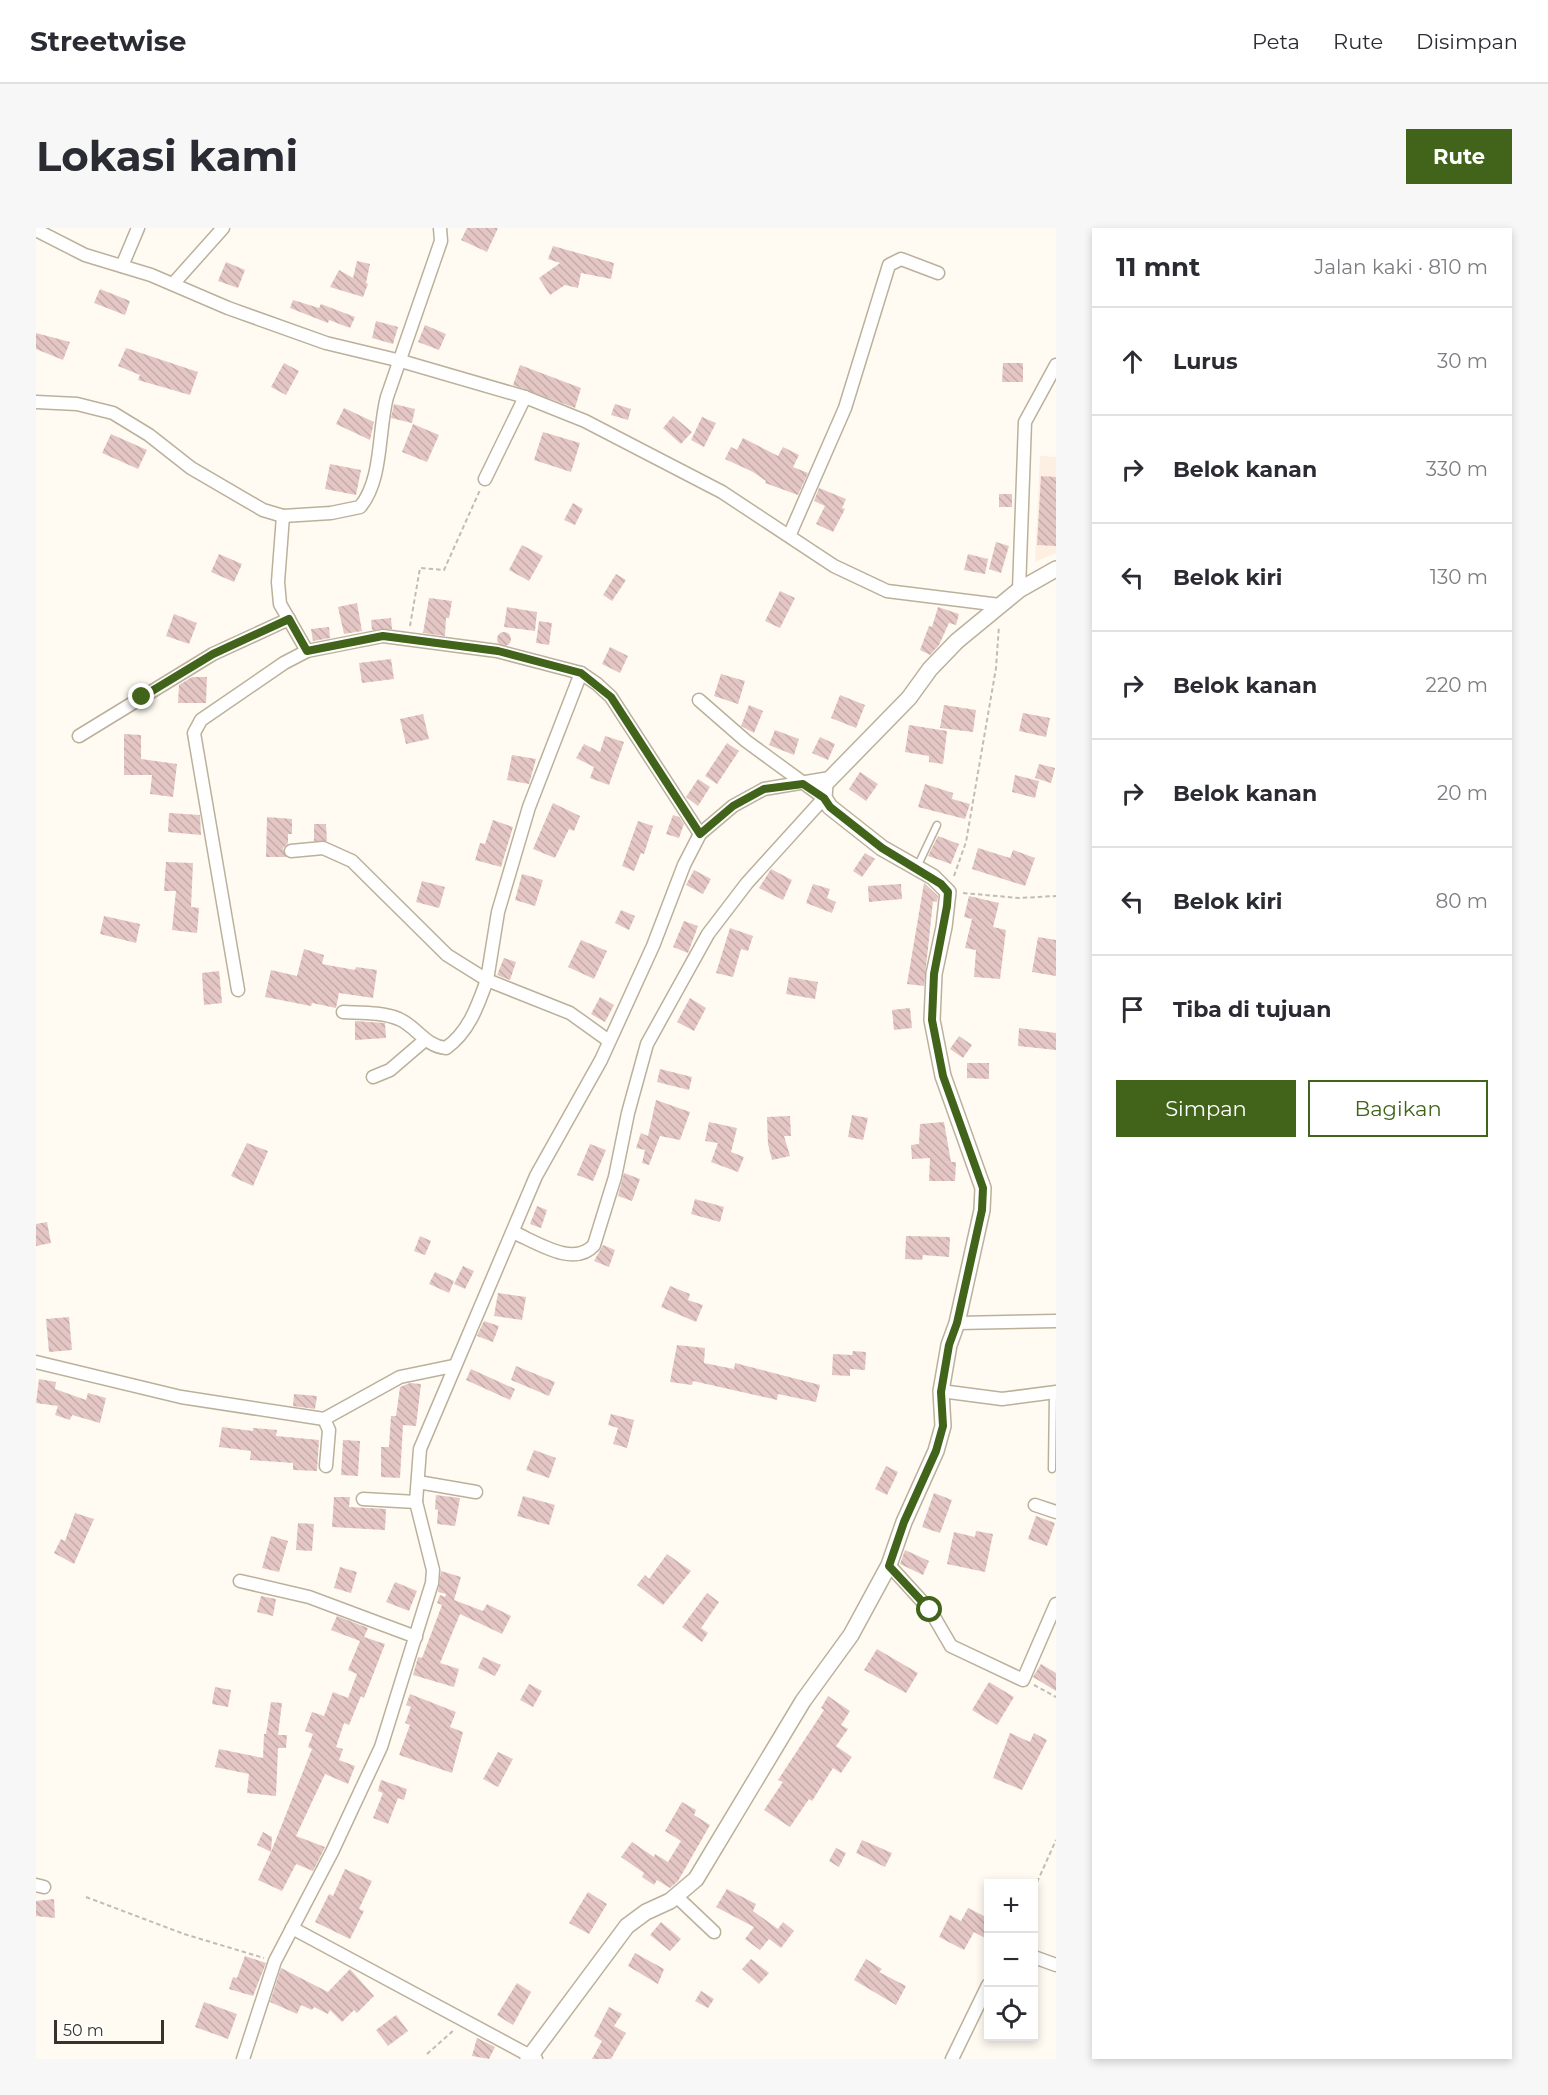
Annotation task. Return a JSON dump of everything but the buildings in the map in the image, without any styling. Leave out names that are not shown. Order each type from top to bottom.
[{"type":"street","points":[[122,267],[138,228]]},
{"type":"street","points":[[172,284],[223,228]]},
{"type":"street","points":[[36,402],[77,404],[113,413],[148,435],[190,468],[223,485],[244,501],[283,516],[345,511],[362,505],[380,450],[381,418],[441,241],[440,228]]},
{"type":"street","points":[[36,230],[85,255],[172,284],[228,308],[326,343],[401,361],[525,397],[585,421],[722,492],[790,534],[834,566],[887,591],[1000,605]]},
{"type":"street","points":[[790,534],[845,408],[889,265],[894,260],[901,259],[938,273]]},
{"type":"street","points":[[1019,590],[1025,422],[1056,364]]},
{"type":"street","points":[[485,479],[525,397]]},
{"type":"street","points":[[283,516],[278,582],[280,604],[307,651]]},
{"type":"street","points":[[513,1232],[571,1256],[588,1252],[594,1245],[615,1177],[627,1113],[647,1044],[708,934],[747,883],[824,798],[825,784],[830,778],[909,698],[930,669],[957,641],[1000,605],[1019,590],[1056,569]]},
{"type":"street","points":[[79,736],[213,654],[289,619]]},
{"type":"street","points":[[238,990],[194,733],[201,720],[284,663],[307,651],[383,636],[498,651],[581,673],[611,697],[700,834]]},
{"type":"street","points":[[344,1012],[377,1014],[400,1020],[436,1047],[446,1048],[453,1043],[476,1010],[487,980],[498,912],[529,807],[581,673]]},
{"type":"street","points":[[292,1928],[465,2020],[531,2058],[627,1926],[646,1912],[676,1896],[696,1879],[797,1711],[851,1635],[889,1566],[904,1522],[936,1451],[943,1426],[941,1392],[949,1345],[957,1323],[982,1210],[983,1188],[943,1076],[932,1020],[934,974],[944,927],[948,892],[933,877],[863,834],[830,807],[824,798],[803,784],[699,700]]},
{"type":"street","points":[[243,2059],[275,1961],[381,1748],[416,1637],[433,1570],[417,1502],[420,1449],[453,1366],[536,1176],[609,1041],[653,946],[684,865],[700,834],[733,806],[764,789],[830,778]]},
{"type":"street","points":[[291,851],[323,848],[352,861],[447,955],[487,980],[570,1013],[609,1041]]},
{"type":"street","points":[[372,1077],[390,1071],[425,1040]]},
{"type":"street","points":[[957,1323],[1056,1321]]},
{"type":"street","points":[[36,1362],[181,1396],[324,1419],[400,1377],[453,1366]]},
{"type":"street","points":[[941,1392],[1002,1399],[1054,1392]]},
{"type":"street","points":[[324,1419],[328,1430],[326,1466]]},
{"type":"street","points":[[418,1482],[476,1491]]},
{"type":"street","points":[[363,1499],[417,1502]]},
{"type":"street","points":[[1035,1505],[1056,1512]]},
{"type":"street","points":[[889,1566],[930,1610],[951,1646],[1023,1680],[1056,1604]]},
{"type":"street","points":[[240,1581],[309,1597],[416,1637]]},
{"type":"street","points":[[676,1896],[714,1932]]},
{"type":"street","points":[[1038,1958],[1056,1965]]},
{"type":"street","points":[[952,2059],[987,1987]]},
{"type":"lane","points":[[917,868],[937,825]]},
{"type":"lane","points":[[1052,1469],[1054,1392]]},
{"type":"path","points":[[408,640],[420,568],[444,570],[485,479]]},
{"type":"path","points":[[1000,605],[996,668],[968,831],[948,892],[1019,898],[1056,896]]},
{"type":"path","points":[[1023,1680],[1056,1697]]},
{"type":"path","points":[[1038,1881],[1056,1840]]},
{"type":"path","points":[[86,1897],[184,1934],[275,1961]]},
{"type":"path","points":[[427,2054],[465,2020]]},
{"type":"shaded area","points":[[1040,456],[1056,457],[1056,553],[1035,562]]},
{"type":"route","points":[[142,697],[213,654],[289,619],[307,651],[383,636],[498,651],[581,673],[597,684],[611,697],[700,834],[733,806],[764,789],[803,784],[824,798],[830,807],[863,834],[882,848],[933,877],[948,892],[944,927],[934,974],[932,1020],[943,1076],[983,1188],[982,1210],[957,1323],[949,1345],[941,1392],[943,1426],[936,1451],[904,1522],[889,1566],[930,1610]]}]
